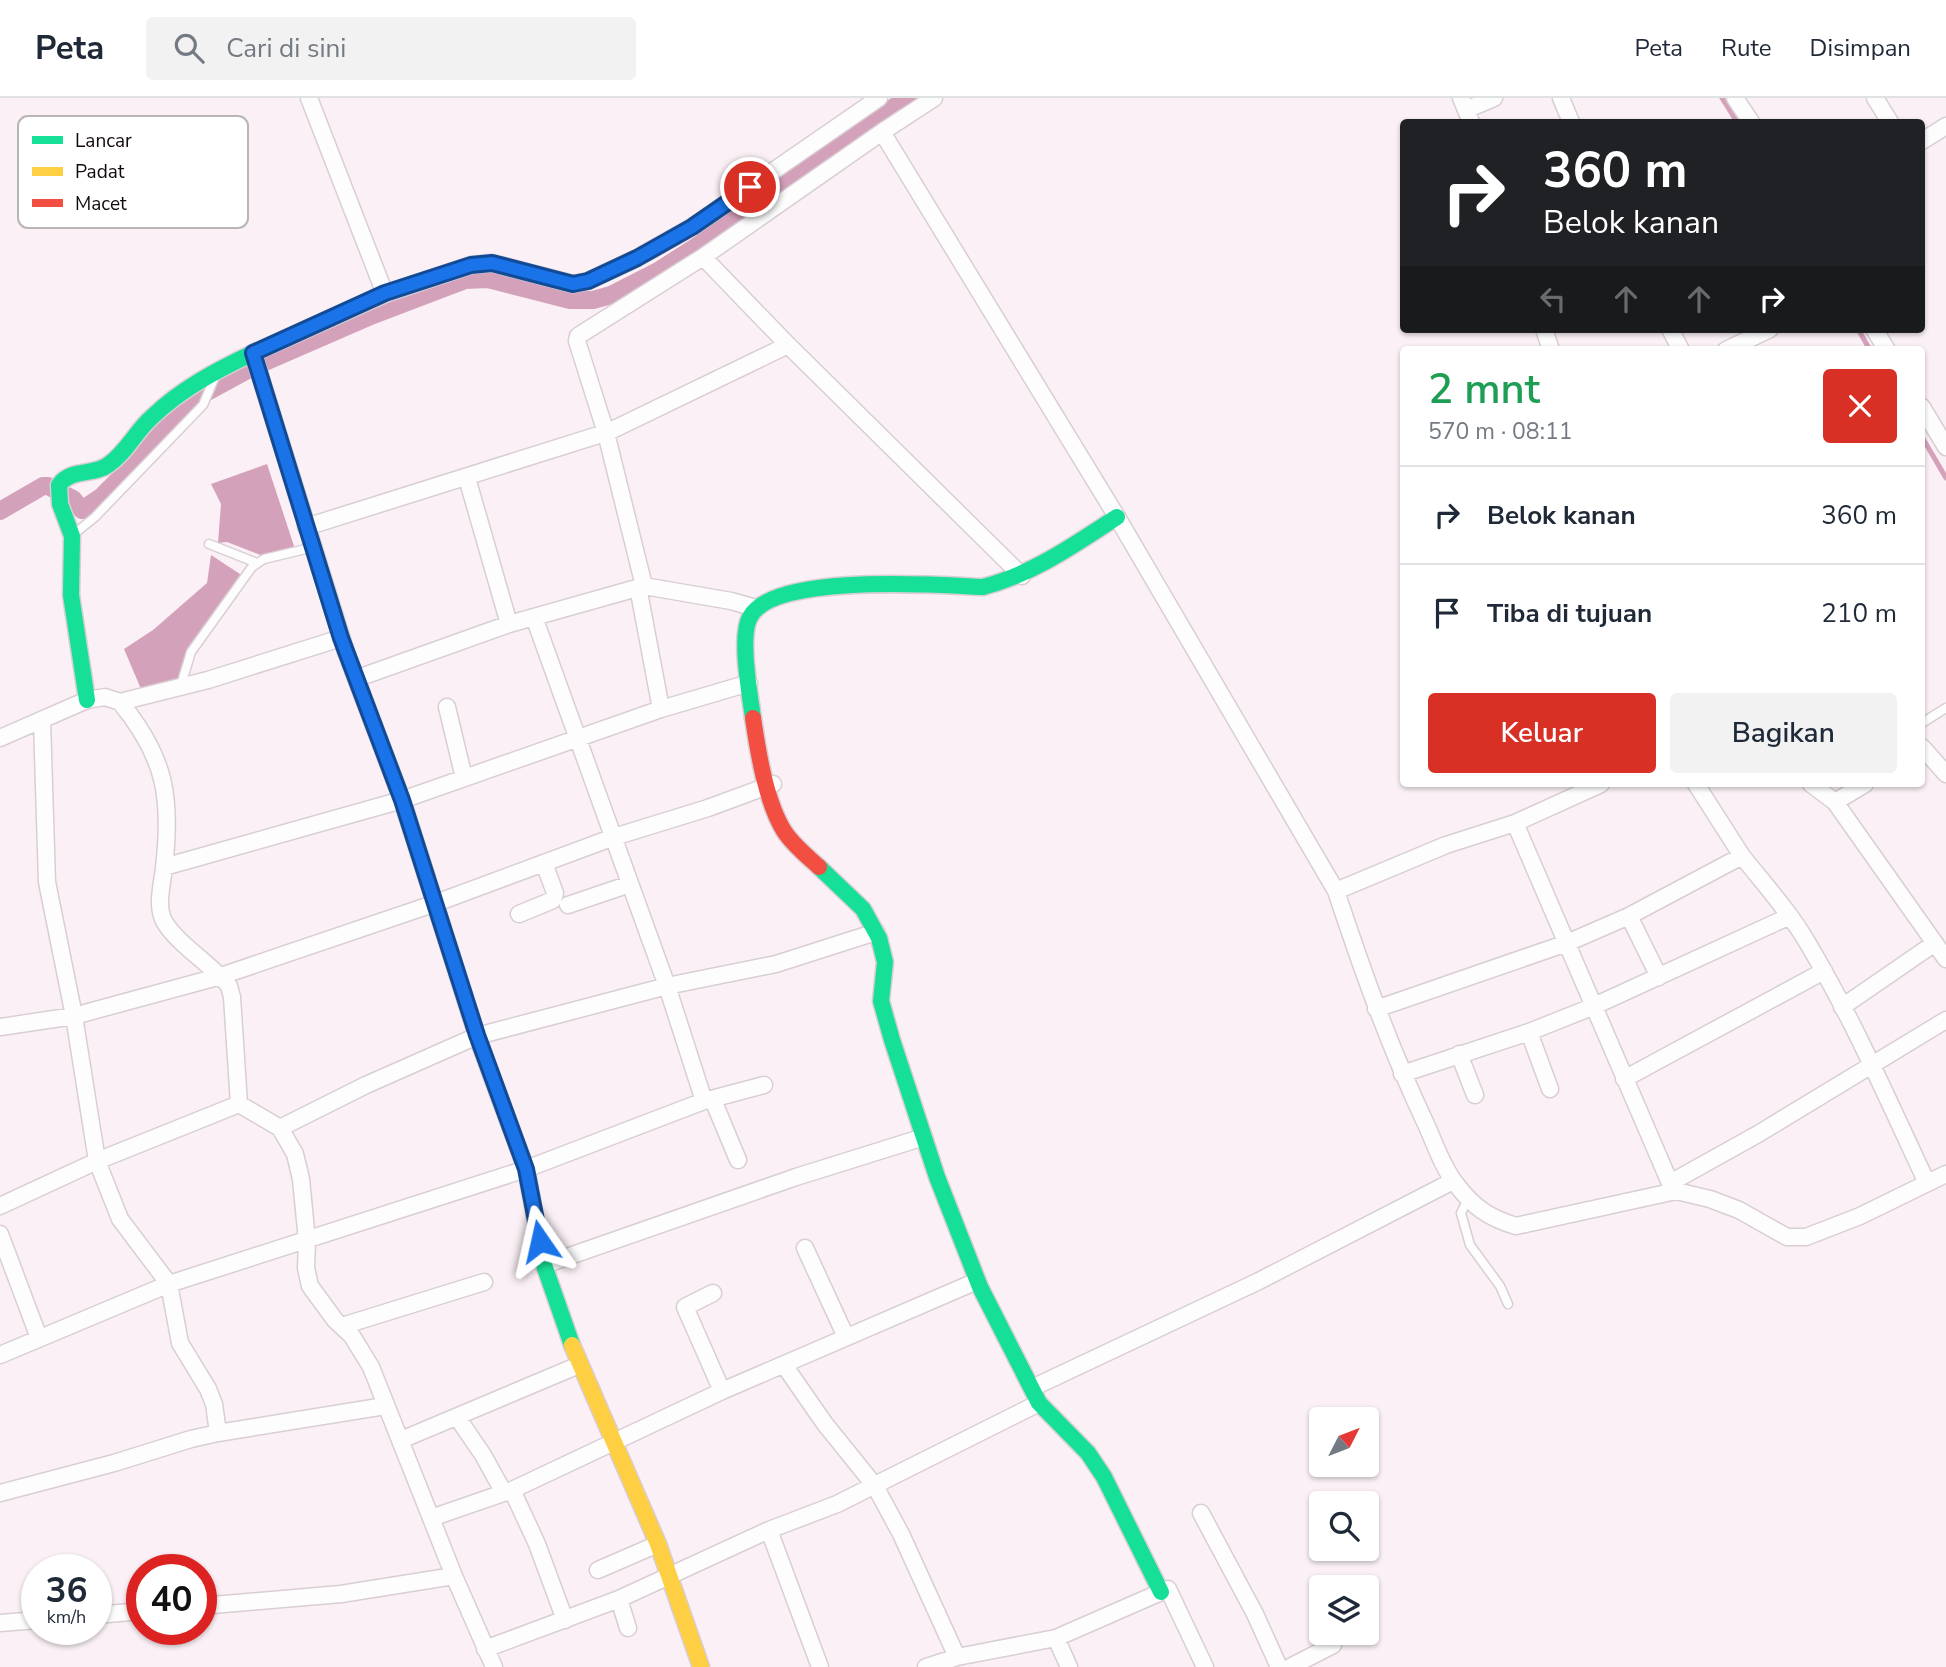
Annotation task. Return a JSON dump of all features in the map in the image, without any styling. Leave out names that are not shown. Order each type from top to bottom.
[{"type":"street","points":[[309,98],[385,293]]},
{"type":"street","points":[[87,700],[71,594],[72,536],[57,495],[61,481],[70,476],[95,472],[109,465],[150,418],[192,387],[253,353],[385,293],[479,263],[508,266],[573,284],[588,281],[637,258],[692,227],[879,98]]},
{"type":"street","points":[[661,709],[641,586],[606,433],[578,341],[580,334],[703,257],[934,98]]},
{"type":"street","points":[[1466,110],[1494,98]]},
{"type":"street","points":[[1561,98],[1570,119]]},
{"type":"street","points":[[1735,98],[1749,119]]},
{"type":"street","points":[[1875,98],[1888,119]]},
{"type":"street","points":[[1925,140],[1946,127]]},
{"type":"street","points":[[881,132],[1117,517],[1336,891],[1376,1009],[1402,1074],[1453,1181],[1468,1199],[1493,1219],[1516,1226],[1673,1187],[1946,1020]]},
{"type":"street","points":[[703,257],[788,345],[1022,576]]},
{"type":"street","points":[[1734,346],[1762,333]]},
{"type":"street","points":[[306,527],[606,433],[788,345]]},
{"type":"street","points":[[253,353],[341,638],[402,800],[477,1035],[526,1169],[544,1265],[579,1365],[671,1577],[701,1667]]},
{"type":"street","points":[[1925,412],[1946,447]]},
{"type":"street","points":[[467,478],[509,624]]},
{"type":"street","points":[[1117,517],[1022,576],[983,587],[870,584],[796,592],[770,600],[756,608],[746,624],[745,635],[749,683],[762,763],[771,785],[779,825],[843,887],[871,921],[876,932],[886,968],[880,998],[897,1058],[977,1281],[1039,1403],[1085,1449],[1110,1488],[1161,1592]]},
{"type":"street","points":[[358,678],[509,624],[641,586],[732,601],[756,608]]},
{"type":"street","points":[[534,617],[709,1101],[738,1160]]},
{"type":"street","points":[[120,702],[208,680],[341,638]]},
{"type":"street","points":[[164,867],[402,800],[661,709],[749,683]]},
{"type":"street","points":[[0,738],[87,700],[105,697],[120,702],[132,716],[157,760],[166,791],[167,818],[160,895],[162,919],[171,932],[229,986],[239,1104]]},
{"type":"street","points":[[447,707],[464,778]]},
{"type":"street","points":[[41,721],[47,882],[74,1016],[97,1161],[120,1219],[169,1284],[180,1343],[208,1389],[214,1404],[218,1433]]},
{"type":"street","points":[[1925,751],[1946,774]]},
{"type":"street","points":[[0,1027],[74,1016],[221,976],[436,903],[614,837],[771,785]]},
{"type":"street","points":[[1336,891],[1446,845],[1514,823],[1594,787]]},
{"type":"street","points":[[1698,787],[1742,856],[1790,916],[1824,971],[1927,1183]]},
{"type":"street","points":[[1815,787],[1835,802],[1946,959]]},
{"type":"street","points":[[1835,802],[1860,787]]},
{"type":"street","points":[[1514,823],[1592,1007],[1673,1187],[1739,1210],[1787,1237],[1806,1237],[1860,1216],[1946,1174]]},
{"type":"street","points":[[1376,1009],[1567,943],[1629,916],[1742,856]]},
{"type":"street","points":[[519,914],[553,900],[555,893],[544,863]]},
{"type":"street","points":[[568,905],[630,884]]},
{"type":"street","points":[[1629,916],[1659,978]]},
{"type":"street","points":[[1402,1074],[1592,1007],[1790,916]]},
{"type":"street","points":[[280,1128],[366,1084],[477,1035],[667,986],[776,964],[876,932]]},
{"type":"street","points":[[1842,1007],[1935,943]]},
{"type":"street","points":[[1624,1079],[1824,971]]},
{"type":"street","points":[[1529,1031],[1550,1089]]},
{"type":"street","points":[[1459,1054],[1475,1095]]},
{"type":"street","points":[[0,1355],[169,1284],[526,1169],[709,1101],[764,1084]]},
{"type":"street","points":[[239,1104],[280,1128],[295,1154],[301,1180],[307,1241],[306,1268],[310,1286],[352,1336],[371,1367],[454,1576],[494,1667]]},
{"type":"street","points":[[0,1206],[97,1161],[239,1104]]},
{"type":"street","points":[[544,1265],[796,1177],[924,1138]]},
{"type":"street","points":[[1032,1388],[1259,1281],[1453,1181]]},
{"type":"street","points":[[0,1234],[39,1338]]},
{"type":"street","points":[[805,1248],[846,1337]]},
{"type":"street","points":[[431,1518],[508,1491],[722,1391],[977,1281]]},
{"type":"street","points":[[342,1326],[484,1282]]},
{"type":"street","points":[[713,1293],[685,1307],[722,1391]]},
{"type":"street","points":[[401,1440],[579,1365]]},
{"type":"street","points":[[783,1365],[825,1424],[876,1486],[957,1657]]},
{"type":"street","points":[[485,1649],[619,1599],[769,1530],[837,1504],[1039,1403]]},
{"type":"street","points":[[0,1493],[114,1463],[191,1438],[385,1406]]},
{"type":"street","points":[[457,1416],[508,1491],[537,1544],[565,1620]]},
{"type":"street","points":[[1201,1513],[1279,1667]]},
{"type":"street","points":[[769,1530],[820,1667]]},
{"type":"street","points":[[598,1570],[658,1544]]},
{"type":"street","points":[[217,1605],[341,1594],[454,1576]]},
{"type":"street","points":[[926,1667],[957,1657],[1056,1637],[1168,1589],[1205,1667]]},
{"type":"street","points":[[619,1599],[628,1628]]},
{"type":"street","points":[[0,1623],[21,1621]]},
{"type":"street","points":[[1056,1637],[1069,1667]]},
{"type":"street","points":[[1290,1667],[1333,1646]]},
{"type":"lane","points":[[72,536],[95,517],[203,405],[217,373]]},
{"type":"lane","points":[[209,544],[257,563]]},
{"type":"lane","points":[[181,685],[191,652],[257,563],[313,547]]},
{"type":"lane","points":[[1925,721],[1946,708]]},
{"type":"lane","points":[[1468,1199],[1461,1213],[1469,1244],[1499,1284],[1508,1304]]},
{"type":"shaded area","points":[[267,464],[295,549],[263,556],[227,542],[218,543],[221,504],[211,484]]},
{"type":"shaded area","points":[[211,555],[243,576],[186,656],[181,679],[141,689],[124,649],[153,630],[207,583]]},
{"type":"waterway","points":[[0,511],[43,486],[73,499],[82,510],[101,497],[122,476],[160,429],[205,393],[251,368],[373,315],[465,280],[488,279],[570,300],[593,300],[611,295],[658,271],[697,246],[907,98]]},
{"type":"waterway","points":[[1722,98],[1735,119]]},
{"type":"waterway","points":[[1860,333],[1868,346]]},
{"type":"waterway","points":[[1925,442],[1946,478]]},
{"type":"traffic: fast","points":[[87,700],[71,595],[72,536],[60,504],[59,485],[70,476],[108,465],[163,407],[213,373],[253,353],[346,652]]},
{"type":"traffic: fast","points":[[753,718],[745,638],[750,617],[765,603],[790,593],[858,585],[983,587],[1036,567],[1117,517]]},
{"type":"traffic: fast","points":[[819,867],[863,909],[879,938],[885,962],[881,1001],[892,1040],[937,1177],[980,1287],[1039,1403],[1088,1453],[1104,1477],[1161,1592]]},
{"type":"traffic: fast","points":[[426,875],[477,1036],[526,1169],[544,1265],[572,1345]]},
{"type":"traffic: slow","points":[[346,652],[402,800],[426,875]]},
{"type":"traffic: slow","points":[[572,1345],[658,1544],[701,1667]]},
{"type":"traffic: jam","points":[[753,718],[772,806],[784,831],[819,867]]},
{"type":"route","points":[[540,1241],[526,1169],[477,1035],[402,800],[341,638],[253,353],[385,293],[479,263],[508,266],[573,284],[588,281],[637,258],[692,227],[750,187]]}]
